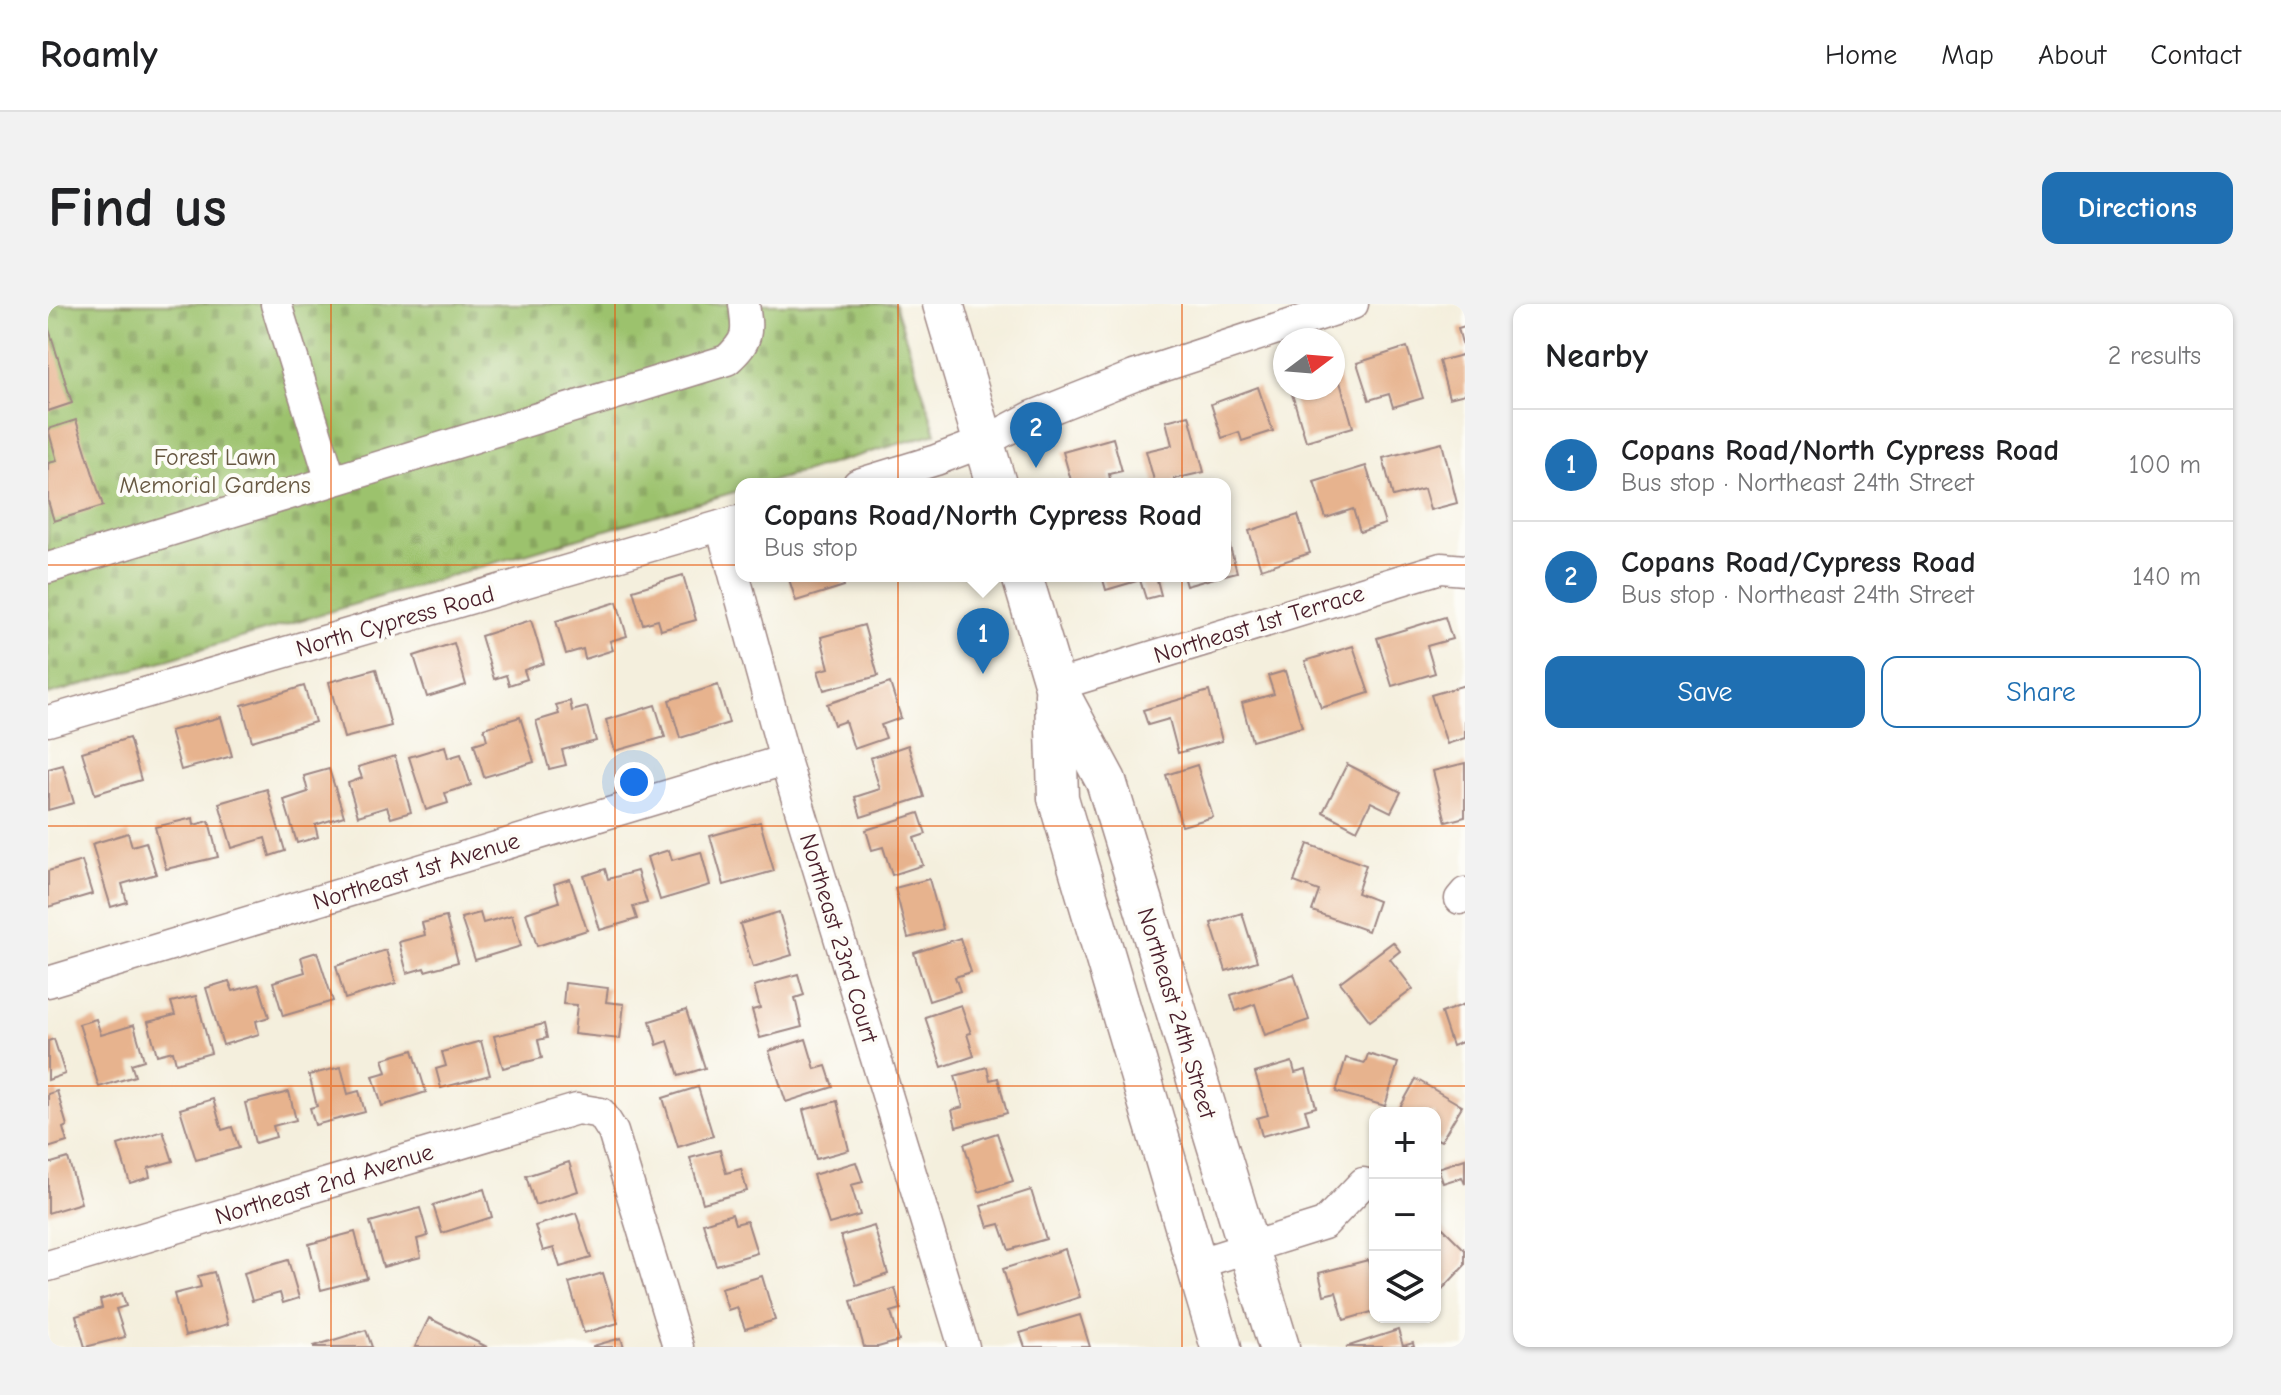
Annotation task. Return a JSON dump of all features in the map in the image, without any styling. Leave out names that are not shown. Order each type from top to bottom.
[{"type":"main road","points":[[943,304],[994,478]]},
{"type":"main road","name":"Northeast 24th Street","points":[[1024,582],[1055,686],[1106,781],[1279,1347]]},
{"type":"main road","name":"Northeast 24th Street","points":[[1055,686],[1058,798],[1221,1347]]},
{"type":"street","points":[[276,304],[331,481]]},
{"type":"street","points":[[48,568],[727,360],[744,344],[747,327],[744,304]]},
{"type":"street","points":[[878,478],[984,442],[1033,416],[1134,376],[1353,304]]},
{"type":"street","name":"North Cypress Road","points":[[48,721],[731,523]]},
{"type":"street","name":"Northeast 1st Terrace","points":[[1055,686],[1441,568],[1465,570]]},
{"type":"street","name":"Northeast 23rd Court","points":[[744,582],[785,760],[964,1347]]},
{"type":"street","name":"Northeast 1st Avenue","points":[[48,982],[785,760]]},
{"type":"street","name":"Northeast 2nd Avenue","points":[[48,1266],[577,1109],[601,1113],[613,1132],[678,1347]]},
{"type":"street","points":[[1196,1264],[1324,1224],[1363,1183]]},
{"type":"green space","name":"Forest Lawn Memorial Gardens","points":[[48,304],[895,304],[936,433],[782,478],[735,478],[735,492],[48,695]]},
{"type":"building","points":[[48,326],[72,403],[48,411]]},
{"type":"building","points":[[1465,326],[1465,350],[1464,351],[1458,328]]},
{"type":"building","points":[[1407,347],[1423,398],[1393,407],[1389,394],[1369,400],[1357,363]]},
{"type":"building","points":[[1465,354],[1465,394],[1449,398],[1439,361]]},
{"type":"building","points":[[1258,387],[1273,431],[1242,441],[1239,432],[1222,438],[1211,404]]},
{"type":"building","points":[[1345,399],[1353,427],[1306,441],[1294,400]]},
{"type":"building","points":[[1189,415],[1204,472],[1178,478],[1153,478],[1146,451],[1172,445],[1166,421]]},
{"type":"building","points":[[76,420],[103,506],[54,521],[48,501],[48,463],[57,461],[48,429]]},
{"type":"building","points":[[1113,438],[1122,471],[1109,474],[1110,478],[1070,478],[1063,452]]},
{"type":"building","points":[[1442,443],[1457,503],[1430,510],[1424,489],[1393,497],[1383,458]]},
{"type":"building","points":[[1366,466],[1385,524],[1360,532],[1353,509],[1326,518],[1314,482]]},
{"type":"building","points":[[1298,515],[1310,553],[1261,569],[1249,531]]},
{"type":"building","points":[[1231,550],[1237,572],[1231,574]]},
{"type":"building","points":[[683,575],[696,620],[661,630],[658,620],[643,624],[633,590]]},
{"type":"building","points":[[790,582],[843,582],[844,586],[796,601]]},
{"type":"building","points":[[1104,582],[1133,582],[1106,590]]},
{"type":"building","points":[[1141,582],[1158,582],[1161,595],[1146,599]]},
{"type":"building","points":[[617,602],[627,636],[610,641],[613,650],[585,659],[583,649],[566,654],[556,621]]},
{"type":"building","points":[[1445,617],[1452,639],[1427,646],[1435,673],[1392,686],[1377,638]]},
{"type":"building","points":[[531,620],[544,663],[524,670],[527,679],[509,685],[506,675],[494,679],[481,636]]},
{"type":"building","points":[[864,625],[878,676],[824,690],[818,671],[829,668],[821,637]]},
{"type":"building","points":[[454,643],[466,685],[427,697],[414,656]]},
{"type":"building","points":[[1353,646],[1369,693],[1321,708],[1305,661]]},
{"type":"building","points":[[376,669],[391,726],[344,738],[329,682]]},
{"type":"building","points":[[1285,671],[1302,727],[1252,741],[1242,703],[1274,694],[1268,676]]},
{"type":"building","points":[[890,683],[901,718],[881,725],[886,738],[854,749],[845,721],[834,725],[827,704]]},
{"type":"building","points":[[718,685],[729,723],[680,738],[669,700]]},
{"type":"building","points":[[1465,685],[1465,738],[1447,744],[1431,695]]},
{"type":"building","points":[[304,686],[315,722],[252,741],[242,705]]},
{"type":"building","points":[[1209,691],[1222,741],[1178,753],[1169,719],[1148,725],[1143,710]]},
{"type":"building","points":[[570,701],[572,711],[587,707],[596,741],[562,750],[566,765],[549,769],[536,721],[559,714],[556,705]]},
{"type":"building","points":[[655,705],[665,737],[615,751],[606,720]]},
{"type":"building","points":[[221,717],[232,756],[181,770],[170,731]]},
{"type":"building","points":[[520,717],[534,762],[484,777],[474,744],[487,740],[484,728]]},
{"type":"building","points":[[129,738],[141,780],[95,794],[82,752]]},
{"type":"building","points":[[908,745],[924,797],[861,817],[855,797],[880,789],[870,758]]},
{"type":"building","points":[[445,746],[448,758],[461,754],[471,785],[445,793],[448,803],[426,810],[409,757]]},
{"type":"building","points":[[395,756],[411,812],[391,818],[387,807],[358,816],[348,783],[362,778],[358,767]]},
{"type":"building","points":[[1465,763],[1465,817],[1446,822],[1433,771]]},
{"type":"building","points":[[1347,764],[1401,792],[1391,812],[1371,802],[1357,830],[1323,812]]},
{"type":"building","points":[[63,765],[74,803],[48,810],[48,769]]},
{"type":"building","points":[[1197,765],[1213,817],[1182,826],[1166,775]]},
{"type":"building","points":[[329,769],[344,816],[315,825],[318,837],[297,843],[284,800],[308,792],[304,776]]},
{"type":"building","points":[[267,789],[285,851],[270,856],[265,838],[232,848],[219,803]]},
{"type":"building","points":[[919,813],[926,834],[914,838],[923,865],[892,875],[883,847],[872,850],[866,830]]},
{"type":"building","points":[[193,818],[194,825],[209,821],[218,857],[166,869],[155,827]]},
{"type":"building","points":[[760,822],[774,871],[724,885],[710,836]]},
{"type":"building","points":[[128,833],[132,846],[146,842],[156,874],[122,884],[127,902],[111,907],[92,844]]},
{"type":"building","points":[[1308,844],[1366,865],[1357,893],[1378,901],[1368,931],[1312,911],[1319,891],[1294,882]]},
{"type":"building","points":[[669,850],[672,860],[701,852],[710,885],[660,900],[647,857]]},
{"type":"building","points":[[82,861],[92,894],[48,907],[48,871]]},
{"type":"building","points":[[605,869],[608,879],[637,871],[647,903],[633,907],[637,919],[600,930],[584,876]]},
{"type":"building","points":[[570,879],[587,930],[537,946],[526,913],[559,902],[554,884]]},
{"type":"building","points":[[929,879],[943,929],[908,938],[895,888]]},
{"type":"building","points":[[779,912],[792,955],[753,967],[740,924]]},
{"type":"building","points":[[480,913],[483,923],[512,915],[521,946],[475,960],[461,918]]},
{"type":"building","points":[[1242,913],[1257,961],[1226,971],[1211,923]]},
{"type":"building","points":[[446,917],[458,962],[407,973],[399,942],[425,935],[422,923]]},
{"type":"building","points":[[960,938],[971,972],[955,977],[960,991],[929,1001],[914,953]]},
{"type":"building","points":[[1393,942],[1400,951],[1390,959],[1413,989],[1370,1021],[1340,982]]},
{"type":"building","points":[[386,950],[396,983],[345,999],[336,966]]},
{"type":"building","points":[[317,952],[333,1001],[283,1016],[273,982],[305,972],[301,957]]},
{"type":"building","points":[[798,974],[804,995],[795,998],[802,1027],[760,1038],[752,1010],[760,1008],[754,986]]},
{"type":"building","points":[[1294,974],[1309,1020],[1265,1035],[1255,1004],[1236,1011],[1231,995]]},
{"type":"building","points":[[229,981],[233,991],[259,984],[269,1017],[256,1021],[259,1034],[223,1045],[206,988]]},
{"type":"building","points":[[565,983],[608,988],[606,1002],[624,1004],[620,1039],[574,1034],[577,1005],[563,1004]]},
{"type":"building","points":[[196,996],[211,1053],[176,1063],[173,1051],[157,1055],[148,1022],[175,1015],[171,1002]]},
{"type":"building","points":[[1465,1004],[1465,1041],[1452,1046],[1441,1013]]},
{"type":"building","points":[[961,1005],[971,1033],[967,1034],[974,1056],[942,1067],[925,1017]]},
{"type":"building","points":[[686,1010],[705,1068],[679,1076],[668,1041],[657,1045],[650,1021]]},
{"type":"building","points":[[96,1019],[101,1035],[134,1025],[144,1060],[131,1064],[135,1076],[99,1087],[79,1024]]},
{"type":"building","points":[[544,1024],[547,1038],[538,1040],[542,1058],[503,1068],[494,1036]]},
{"type":"building","points":[[54,1039],[65,1074],[48,1080],[48,1041]]},
{"type":"building","points":[[806,1039],[815,1069],[826,1066],[833,1087],[786,1102],[769,1051]]},
{"type":"building","points":[[481,1041],[490,1075],[441,1088],[436,1069],[446,1066],[442,1052]]},
{"type":"building","points":[[413,1050],[426,1092],[382,1106],[373,1076],[387,1072],[383,1059]]},
{"type":"building","points":[[1368,1054],[1398,1063],[1385,1106],[1336,1092],[1346,1058],[1365,1063]]},
{"type":"building","points":[[1292,1062],[1295,1073],[1306,1070],[1316,1107],[1305,1110],[1309,1123],[1262,1136],[1257,1118],[1268,1115],[1255,1073]]},
{"type":"building","points":[[341,1067],[348,1094],[359,1091],[365,1112],[315,1125],[310,1108],[317,1106],[309,1075]]},
{"type":"building","points":[[987,1067],[990,1080],[998,1078],[1007,1113],[956,1127],[952,1110],[963,1107],[955,1076]]},
{"type":"building","points":[[1416,1079],[1462,1106],[1441,1141],[1441,1107],[1400,1107]]},
{"type":"building","points":[[698,1087],[713,1136],[678,1147],[663,1098]]},
{"type":"building","points":[[57,1091],[67,1126],[63,1128],[67,1142],[48,1148],[48,1094]]},
{"type":"building","points":[[289,1092],[296,1120],[273,1126],[276,1137],[255,1143],[245,1103]]},
{"type":"building","points":[[213,1099],[222,1130],[232,1127],[239,1148],[196,1160],[180,1109]]},
{"type":"building","points":[[837,1101],[849,1150],[816,1159],[803,1110]]},
{"type":"building","points":[[163,1131],[173,1161],[148,1168],[150,1177],[130,1183],[118,1145]]},
{"type":"building","points":[[997,1133],[1013,1181],[979,1192],[964,1144]]},
{"type":"building","points":[[720,1150],[726,1173],[741,1169],[747,1191],[703,1203],[690,1158]]},
{"type":"building","points":[[68,1158],[81,1203],[48,1213],[48,1164]]},
{"type":"building","points":[[1465,1159],[1465,1184],[1462,1177],[1443,1183],[1441,1167]]},
{"type":"building","points":[[569,1162],[578,1191],[535,1205],[526,1176]]},
{"type":"building","points":[[856,1162],[863,1182],[851,1185],[860,1215],[829,1224],[813,1175]]},
{"type":"building","points":[[484,1189],[492,1217],[442,1233],[433,1205]]},
{"type":"building","points":[[1031,1190],[1046,1239],[1009,1250],[1000,1224],[988,1227],[981,1206]]},
{"type":"building","points":[[420,1208],[428,1236],[417,1239],[421,1257],[383,1267],[370,1222]]},
{"type":"building","points":[[576,1213],[591,1258],[560,1267],[554,1248],[543,1251],[535,1226]]},
{"type":"building","points":[[732,1214],[735,1224],[747,1221],[757,1253],[716,1265],[703,1223]]},
{"type":"building","points":[[874,1226],[888,1274],[856,1285],[841,1236]]},
{"type":"building","points":[[1443,1228],[1465,1250],[1465,1265],[1441,1291],[1441,1251]]},
{"type":"building","points":[[355,1232],[367,1278],[321,1290],[309,1244]]},
{"type":"building","points":[[1065,1249],[1080,1297],[1018,1317],[1003,1269]]},
{"type":"building","points":[[288,1260],[299,1298],[283,1303],[280,1293],[252,1301],[244,1273]]},
{"type":"building","points":[[1368,1260],[1369,1313],[1344,1320],[1336,1292],[1324,1295],[1319,1273]]},
{"type":"building","points":[[214,1272],[228,1324],[185,1336],[174,1294],[201,1287],[198,1276]]},
{"type":"building","points":[[603,1273],[618,1323],[584,1333],[569,1283]]},
{"type":"building","points":[[762,1276],[775,1320],[745,1329],[737,1307],[728,1310],[721,1288]]},
{"type":"building","points":[[895,1288],[901,1309],[891,1312],[899,1341],[864,1347],[851,1301]]},
{"type":"building","points":[[122,1293],[126,1306],[116,1309],[125,1337],[85,1347],[76,1316],[102,1308],[100,1300]]},
{"type":"building","points":[[1080,1315],[1090,1347],[1025,1347],[1020,1333]]},
{"type":"building","points":[[429,1318],[487,1347],[415,1347]]},
{"type":"building","points":[[366,1330],[372,1347],[314,1347],[314,1346]]},
{"type":"building","points":[[1398,1330],[1403,1346],[1413,1343],[1414,1347],[1346,1347]]},
{"type":"building","points":[[621,1338],[624,1347],[593,1347],[593,1346]]},
{"type":"place","name":"Copans Road/Cypress Road","points":[[1036,468]]},
{"type":"place","name":"Copans Road/North Cypress Road","points":[[983,674]]}]
